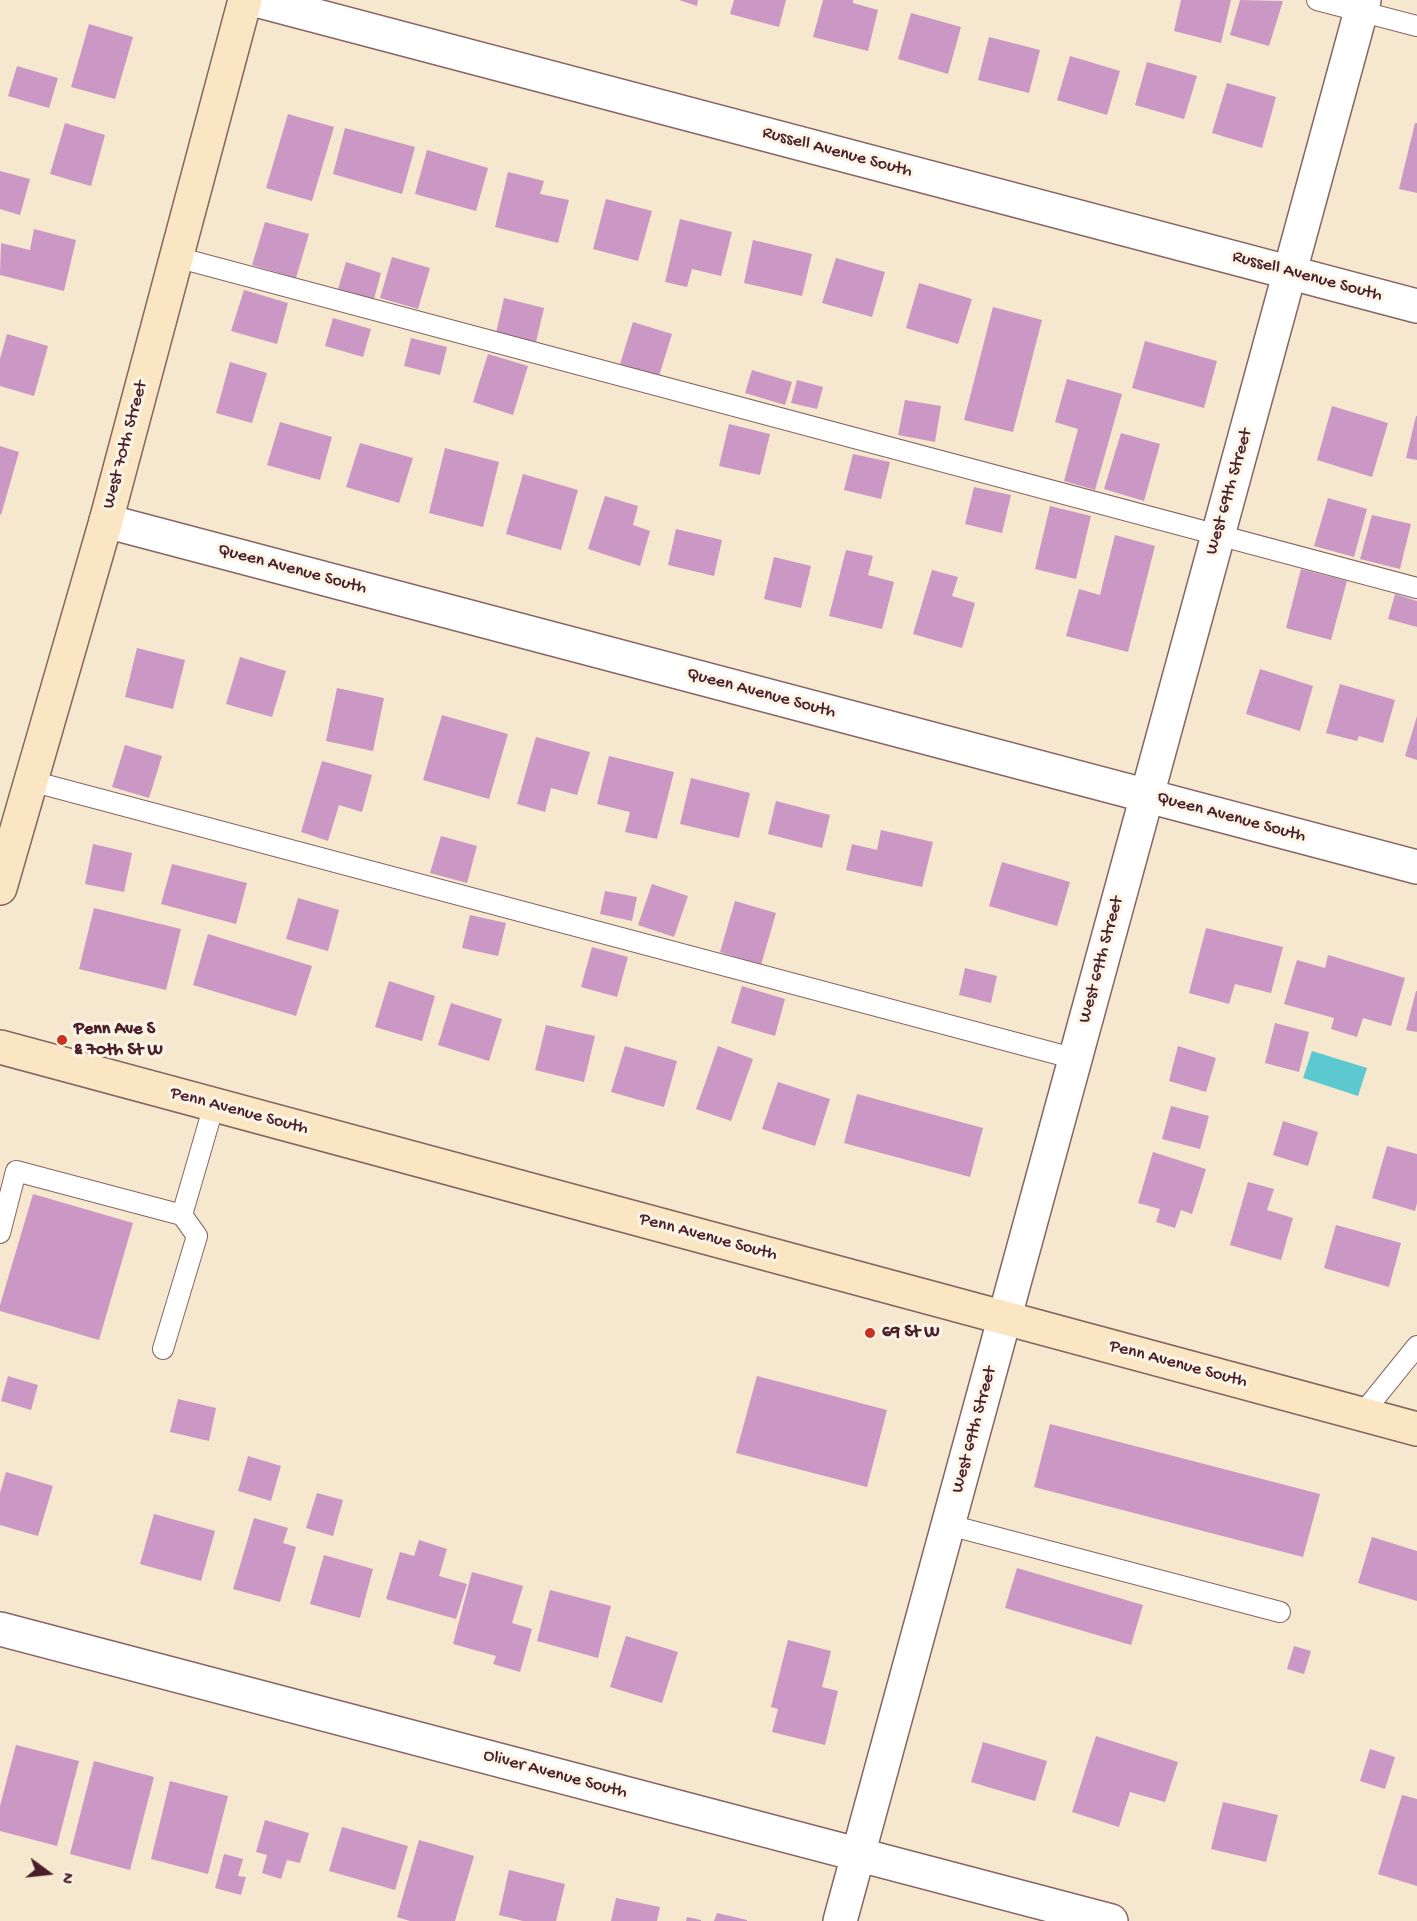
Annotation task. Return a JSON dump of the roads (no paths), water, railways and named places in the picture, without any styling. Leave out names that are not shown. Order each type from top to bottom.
[{"type":"main road","name":"West 70th Street","points":[[0,888],[106,521],[245,0]]},
{"type":"main road","name":"Penn Avenue South","points":[[0,1047],[1417,1429]]},
{"type":"street","name":"Russell Avenue South","points":[[256,0],[1417,306]]},
{"type":"street","name":"West 69th Street","points":[[840,1921],[1363,6]]},
{"type":"street","name":"Queen Avenue South","points":[[106,521],[1417,867]]},
{"type":"street","name":"Oliver Avenue South","points":[[0,1629],[1111,1921]]},
{"type":"lane","points":[[1317,0],[1363,6],[1417,27]]},
{"type":"lane","points":[[176,256],[1417,588]]},
{"type":"lane","points":[[31,781],[1076,1059]]},
{"type":"lane","points":[[182,1215],[214,1105]]},
{"type":"lane","points":[[0,1233],[16,1171],[182,1215],[197,1236],[163,1349]]},
{"type":"lane","points":[[1362,1414],[1417,1346]]},
{"type":"lane","points":[[949,1525],[1280,1612]]},
{"type":"water","points":[[1312,1051],[1367,1068],[1358,1096],[1303,1078]]},
{"type":"place","name":"Penn Ave S & 70th St W","points":[[62,1040]]},
{"type":"place","name":"69 St W","points":[[870,1333]]}]
